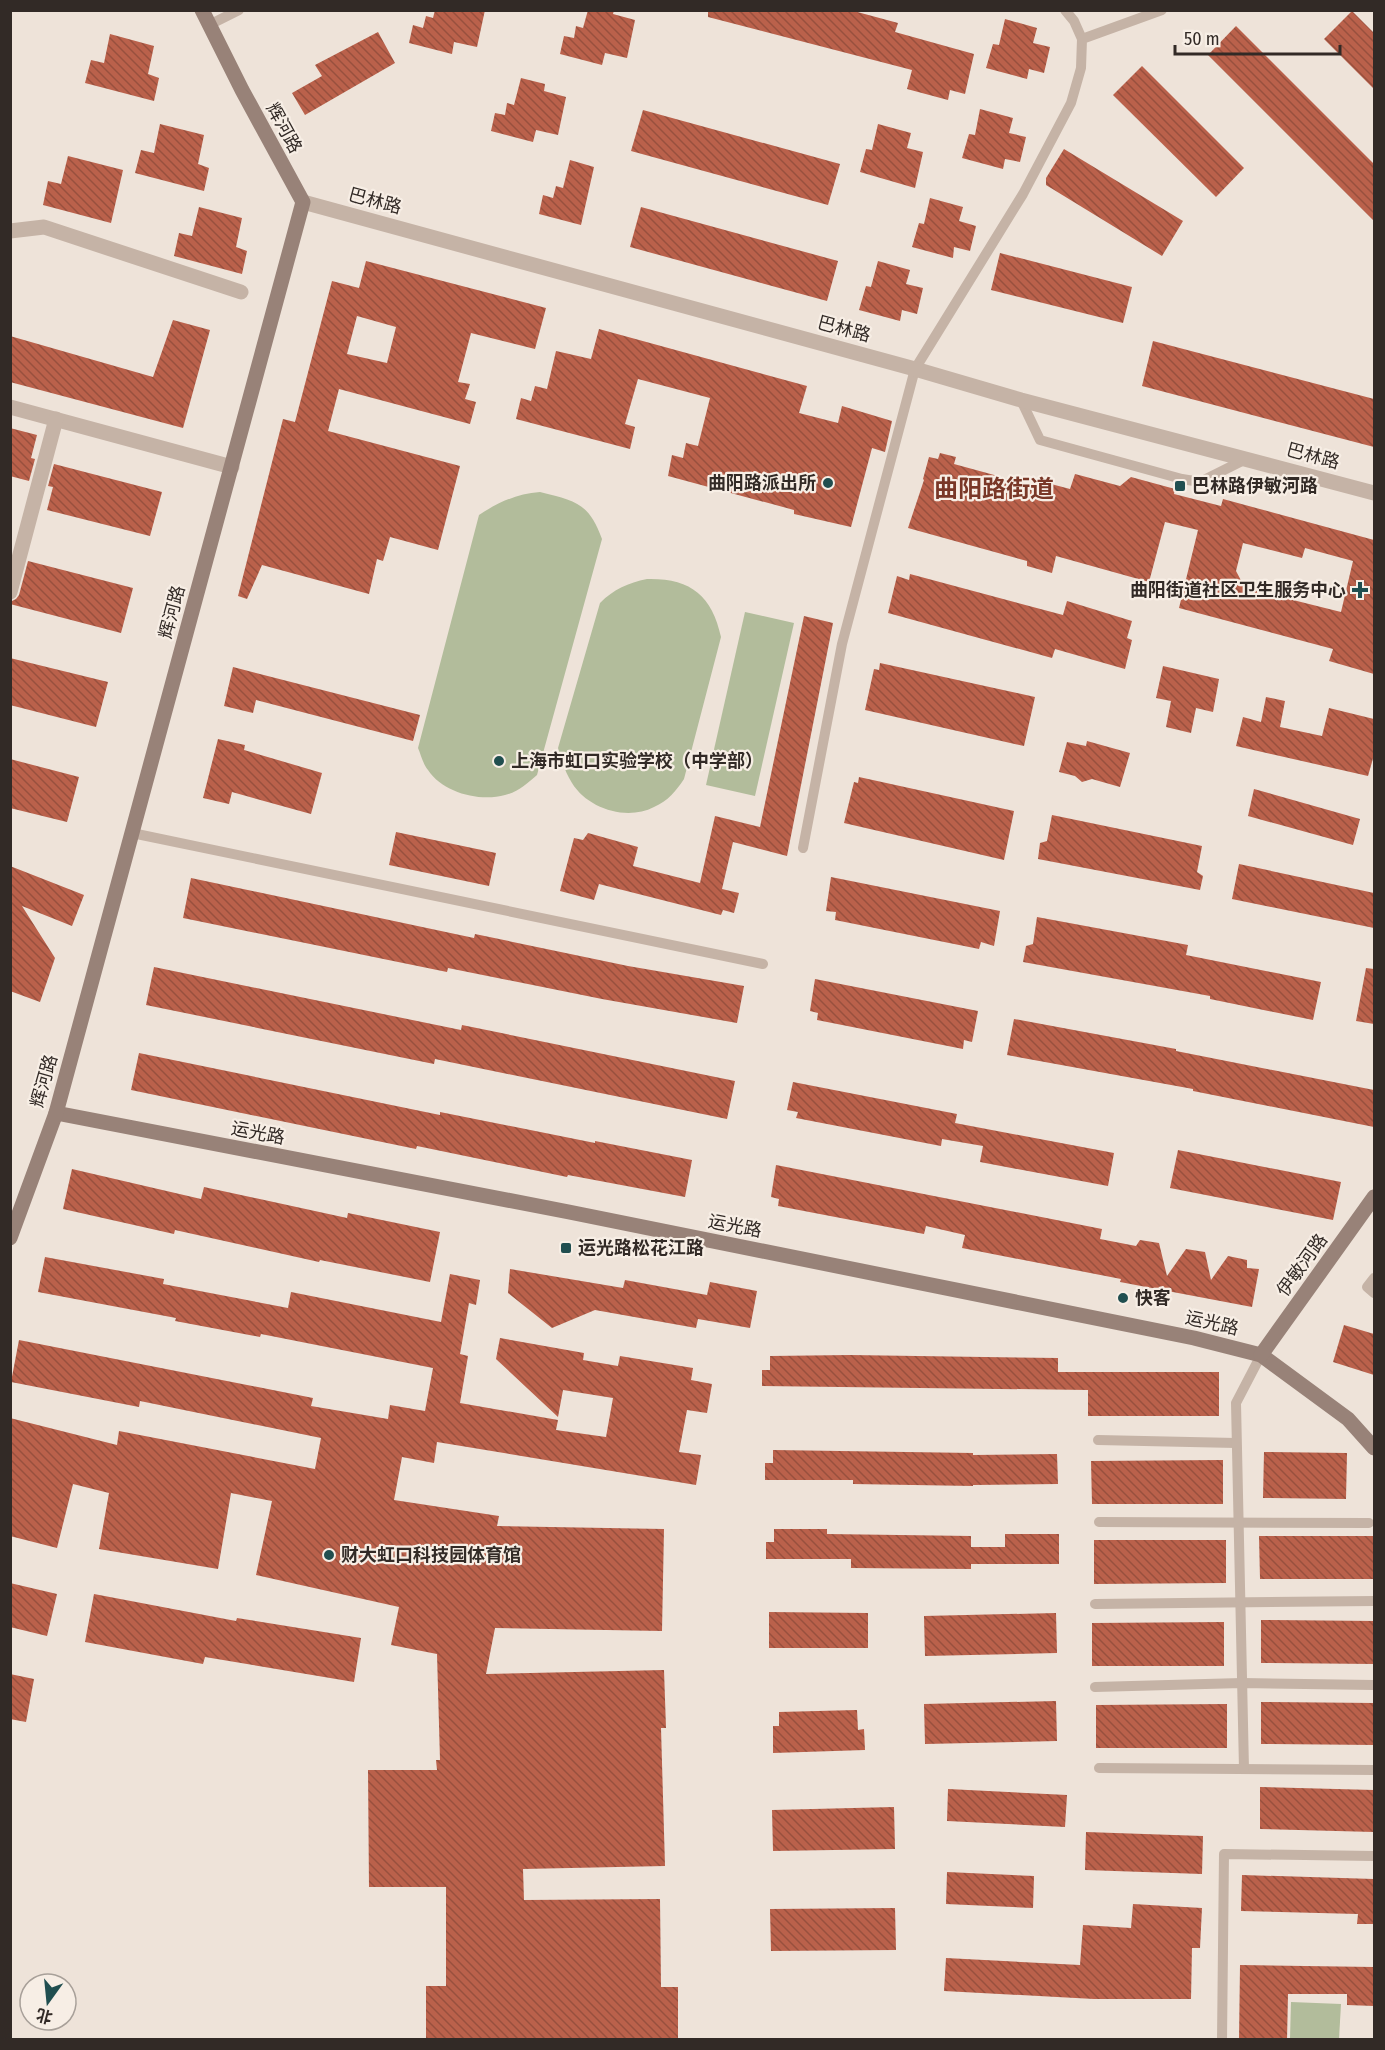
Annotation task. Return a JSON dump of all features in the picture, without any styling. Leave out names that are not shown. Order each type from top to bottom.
[{"type":"street","name":"辉河路","points":[[10,1238],[56,1113],[303,202],[206,18]]},
{"type":"street","name":"巴林路","points":[[303,202],[1021,400],[1374,493]]},
{"type":"street","points":[[10,231],[44,227],[241,292]]},
{"type":"street","points":[[10,407],[232,467]]},
{"type":"street","points":[[10,592],[56,419]]},
{"type":"street","name":"运光路","points":[[56,1113],[1194,1338],[1261,1355],[1348,1419],[1374,1448]]},
{"type":"street","name":"伊敏河路","points":[[1261,1355],[1374,1197]]},
{"type":"lane","points":[[206,18],[238,10]]},
{"type":"lane","points":[[803,848],[842,644],[915,369],[1023,194],[1071,103],[1081,68],[1082,39],[1074,21],[1065,10]]},
{"type":"lane","points":[[1082,39],[1162,10]]},
{"type":"lane","points":[[1021,400],[1040,440],[1182,479],[1200,482],[1248,458]]},
{"type":"lane","points":[[132,834],[763,964]]},
{"type":"lane","points":[[1374,1278],[1367,1287],[1374,1293]]},
{"type":"lane","points":[[1244,1769],[1236,1402],[1261,1355]]},
{"type":"lane","points":[[1098,1440],[1236,1443]]},
{"type":"lane","points":[[1099,1522],[1369,1523]]},
{"type":"lane","points":[[1095,1604],[1374,1601]]},
{"type":"lane","points":[[1095,1687],[1242,1683],[1374,1685]]},
{"type":"lane","points":[[1099,1768],[1374,1770]]},
{"type":"lane","points":[[1222,2040],[1224,1854],[1374,1856]]},
{"type":"green space","points":[[540,492],[580,505],[592,518],[602,539],[537,775],[510,794],[485,797],[463,794],[443,785],[435,778],[425,765],[418,748],[479,515],[508,499]]},
{"type":"green space","points":[[647,579],[675,582],[697,592],[712,610],[721,637],[684,779],[678,788],[659,805],[632,813],[620,812],[598,806],[579,792],[567,775],[558,748],[600,603],[622,587]]},
{"type":"green space","points":[[745,612],[794,623],[755,796],[706,785]]},
{"type":"green space","points":[[1291,2002],[1341,2004],[1339,2039],[1290,2039]]},
{"type":"building","points":[[435,10],[485,10],[477,47],[454,42],[452,54],[409,43],[413,25],[423,28],[426,16],[433,18]]},
{"type":"building","points":[[588,10],[614,10],[613,14],[635,20],[627,58],[605,53],[602,65],[560,54],[564,36],[574,38],[576,26],[583,28]]},
{"type":"building","points":[[708,10],[850,10],[898,23],[895,32],[974,54],[965,94],[950,90],[948,100],[907,89],[912,70],[708,17]]},
{"type":"building","points":[[1352,11],[1374,33],[1374,89],[1324,39]]},
{"type":"building","points":[[1005,19],[1037,28],[1033,43],[1050,47],[1044,73],[1029,69],[1027,79],[986,68],[993,44],[999,45]]},
{"type":"building","points":[[1236,26],[1374,164],[1374,221],[1208,55]]},
{"type":"building","points":[[378,32],[395,63],[305,115],[292,93],[322,76],[315,65]]},
{"type":"building","points":[[110,34],[154,46],[148,74],[159,78],[154,101],[85,83],[91,60],[104,63]]},
{"type":"building","points":[[1142,66],[1244,168],[1216,197],[1113,95]]},
{"type":"building","points":[[521,78],[545,84],[544,91],[566,97],[558,135],[536,130],[533,142],[491,131],[495,113],[505,115],[507,103],[514,105]]},
{"type":"building","points":[[980,109],[1013,118],[1009,133],[1026,137],[1020,162],[1005,159],[1003,169],[962,158],[969,134],[975,135]]},
{"type":"building","points":[[643,110],[840,164],[828,205],[631,151]]},
{"type":"building","points":[[160,124],[204,135],[198,164],[209,168],[204,191],[135,173],[141,150],[154,153]]},
{"type":"building","points":[[878,124],[911,133],[907,148],[923,152],[915,188],[860,172],[866,149],[872,150]]},
{"type":"building","points":[[1064,149],[1183,221],[1162,256],[1046,185],[1046,178]]},
{"type":"building","points":[[68,156],[123,170],[111,223],[43,205],[48,181],[61,184]]},
{"type":"building","points":[[570,160],[594,167],[581,225],[539,214],[543,195],[553,198],[556,186],[563,188]]},
{"type":"building","points":[[930,198],[963,207],[959,221],[976,226],[970,251],[954,247],[953,258],[912,247],[919,223],[924,224]]},
{"type":"building","points":[[199,207],[242,218],[236,247],[247,251],[242,274],[174,256],[179,233],[192,236]]},
{"type":"building","points":[[641,207],[838,261],[827,301],[630,247]]},
{"type":"building","points":[[1000,253],[1132,287],[1123,323],[991,290]]},
{"type":"building","points":[[366,261],[546,308],[535,349],[471,333],[458,382],[470,384],[465,399],[476,402],[470,424],[339,389],[328,431],[460,466],[438,550],[390,537],[383,561],[377,559],[369,594],[262,565],[247,599],[238,596],[283,419],[295,422],[332,281],[359,288]],"holes":[[[357,316],[396,327],[387,363],[347,354]]]},
{"type":"building","points":[[878,261],[910,270],[906,284],[923,288],[917,314],[902,310],[900,321],[859,310],[866,286],[871,287]]},
{"type":"building","points":[[173,320],[210,330],[183,428],[10,382],[10,336],[153,377]]},
{"type":"building","points":[[599,329],[807,386],[799,413],[838,423],[842,406],[892,421],[885,452],[872,448],[851,527],[794,514],[794,510],[668,476],[672,455],[683,458],[686,443],[698,446],[710,398],[638,379],[625,424],[635,427],[630,449],[516,419],[521,398],[531,401],[535,386],[547,389],[556,351],[591,359]]},
{"type":"building","points":[[1153,341],[1374,399],[1374,447],[1142,386]]},
{"type":"building","points":[[10,428],[37,435],[31,458],[35,459],[29,481],[10,476]]},
{"type":"building","points":[[940,453],[956,457],[954,464],[1035,486],[1036,480],[1070,489],[1075,474],[1120,486],[1131,477],[1175,489],[1174,494],[1221,506],[1223,499],[1374,540],[1374,674],[1329,661],[1333,649],[1179,608],[1198,530],[1165,522],[1149,582],[1056,556],[1052,573],[1027,566],[1027,561],[908,528],[929,457],[938,459]],"holes":[[[1243,543],[1302,558],[1305,548],[1353,561],[1341,612],[1245,588],[1236,571]]]},
{"type":"building","points":[[54,464],[162,492],[150,536],[47,510],[53,487],[48,486]]},
{"type":"building","points":[[28,561],[133,588],[121,633],[10,604],[19,595]]},
{"type":"building","points":[[910,574],[1063,615],[1067,601],[1132,621],[1127,638],[1132,640],[1125,669],[1055,649],[1052,658],[888,613],[897,576],[909,580]]},
{"type":"building","points":[[804,616],[833,623],[787,856],[733,842],[722,889],[739,893],[734,913],[723,910],[721,915],[599,884],[594,900],[560,891],[574,838],[583,840],[588,833],[638,847],[633,866],[700,883],[715,816],[760,827]]},
{"type":"building","points":[[10,658],[108,682],[96,727],[10,705]]},
{"type":"building","points":[[880,663],[1035,697],[1024,746],[865,710],[874,669],[879,670]]},
{"type":"building","points":[[1163,666],[1219,679],[1213,712],[1196,708],[1191,733],[1166,727],[1171,701],[1156,698]]},
{"type":"building","points":[[233,667],[420,715],[413,741],[256,700],[253,713],[224,706]]},
{"type":"building","points":[[1266,697],[1285,701],[1280,727],[1322,736],[1329,708],[1374,719],[1374,755],[1368,776],[1236,746],[1243,717],[1261,722]]},
{"type":"building","points":[[218,739],[245,745],[244,750],[322,773],[311,814],[232,792],[229,804],[203,798]]},
{"type":"building","points":[[1087,741],[1130,753],[1120,787],[1092,779],[1082,782],[1075,776],[1059,772],[1067,742],[1086,746]]},
{"type":"building","points":[[10,759],[79,777],[67,822],[10,808]]},
{"type":"building","points":[[859,777],[1014,811],[1004,860],[844,823],[854,782],[858,783]]},
{"type":"building","points":[[1254,789],[1360,819],[1353,845],[1248,816]]},
{"type":"building","points":[[1052,815],[1202,846],[1197,872],[1203,876],[1200,890],[1038,859],[1040,843],[1047,841]]},
{"type":"building","points":[[396,832],[496,853],[489,886],[389,865]]},
{"type":"building","points":[[1239,864],[1374,893],[1374,928],[1232,899]]},
{"type":"building","points":[[10,866],[84,895],[72,926],[22,906],[55,958],[40,1002],[10,991]]},
{"type":"building","points":[[831,877],[1000,911],[994,946],[981,942],[979,949],[835,920],[836,912],[826,911]]},
{"type":"building","points":[[191,878],[474,938],[475,934],[628,966],[744,986],[737,1023],[448,968],[447,972],[183,918]]},
{"type":"building","points":[[1037,917],[1188,945],[1186,955],[1321,982],[1313,1020],[1210,999],[1210,996],[1023,962],[1026,946],[1033,944]]},
{"type":"building","points":[[154,967],[461,1030],[462,1025],[735,1081],[727,1119],[435,1059],[434,1064],[146,1005]]},
{"type":"building","points":[[1366,968],[1374,969],[1374,1024],[1356,1021]]},
{"type":"building","points":[[815,979],[978,1011],[972,1042],[964,1040],[963,1049],[817,1020],[818,1013],[810,1011]]},
{"type":"building","points":[[1014,1019],[1176,1049],[1176,1051],[1374,1090],[1374,1127],[1193,1091],[1193,1089],[1007,1055]]},
{"type":"building","points":[[139,1053],[440,1115],[440,1112],[692,1160],[685,1197],[568,1175],[567,1177],[417,1146],[416,1149],[131,1090]]},
{"type":"building","points":[[793,1082],[957,1114],[955,1123],[1114,1153],[1108,1186],[980,1162],[983,1146],[942,1139],[941,1146],[796,1118],[798,1112],[787,1110]]},
{"type":"building","points":[[1178,1150],[1341,1182],[1333,1220],[1170,1188]]},
{"type":"building","points":[[776,1165],[1102,1229],[1100,1239],[1136,1246],[1140,1240],[1159,1243],[1167,1276],[1186,1249],[1205,1252],[1211,1280],[1228,1256],[1247,1260],[1247,1268],[1259,1269],[1252,1307],[1120,1282],[1121,1279],[962,1248],[965,1235],[926,1226],[924,1234],[778,1206],[779,1199],[771,1197]]},
{"type":"building","points":[[72,1169],[201,1199],[204,1187],[347,1218],[348,1213],[440,1232],[430,1282],[320,1260],[319,1262],[175,1230],[174,1234],[63,1209]]},
{"type":"building","points":[[45,1257],[164,1279],[163,1284],[288,1308],[291,1292],[441,1322],[450,1274],[480,1280],[476,1305],[469,1303],[460,1354],[468,1356],[460,1403],[558,1420],[556,1430],[606,1437],[613,1398],[563,1390],[558,1417],[496,1359],[500,1338],[584,1353],[583,1360],[618,1366],[620,1356],[693,1368],[691,1380],[712,1384],[707,1413],[687,1410],[679,1452],[701,1455],[696,1485],[437,1442],[434,1463],[402,1457],[394,1500],[499,1516],[497,1526],[664,1529],[662,1631],[495,1628],[486,1674],[664,1670],[666,1728],[661,1728],[665,1866],[523,1869],[524,1900],[660,1899],[661,1987],[678,1987],[678,2040],[426,2040],[426,1986],[446,1986],[446,1887],[369,1887],[368,1770],[437,1770],[436,1760],[440,1760],[437,1654],[391,1645],[399,1607],[256,1575],[272,1501],[231,1493],[218,1569],[99,1549],[109,1493],[73,1484],[57,1548],[10,1536],[10,1418],[117,1445],[119,1431],[315,1469],[321,1438],[140,1401],[139,1407],[11,1382],[19,1340],[313,1398],[311,1406],[388,1419],[390,1405],[425,1411],[433,1368],[261,1334],[260,1337],[175,1321],[176,1318],[38,1292]]},
{"type":"building","points":[[510,1269],[623,1288],[625,1280],[707,1295],[710,1282],[757,1291],[750,1328],[698,1319],[696,1328],[595,1310],[552,1328],[508,1293]]},
{"type":"building","points":[[1344,1325],[1374,1334],[1374,1375],[1333,1362]]},
{"type":"building","points":[[770,1356],[1058,1358],[1058,1372],[1219,1372],[1219,1416],[1088,1416],[1088,1390],[762,1386],[762,1370],[770,1370]]},
{"type":"building","points":[[773,1450],[973,1453],[973,1455],[1057,1454],[1058,1484],[973,1486],[853,1484],[853,1480],[765,1480],[765,1463],[773,1463]]},
{"type":"building","points":[[1264,1452],[1347,1453],[1346,1499],[1263,1498]]},
{"type":"building","points":[[1223,1460],[1223,1504],[1092,1504],[1091,1461]]},
{"type":"building","points":[[774,1529],[827,1529],[827,1534],[971,1536],[971,1547],[1005,1547],[1005,1534],[1059,1534],[1059,1564],[971,1564],[971,1569],[851,1568],[851,1559],[766,1559],[766,1542],[774,1542]]},
{"type":"building","points":[[1259,1536],[1374,1536],[1374,1579],[1260,1579]]},
{"type":"building","points":[[1094,1540],[1226,1540],[1226,1583],[1094,1584]]},
{"type":"building","points":[[10,1583],[57,1594],[47,1636],[10,1627]]},
{"type":"building","points":[[94,1594],[236,1621],[237,1618],[361,1638],[354,1682],[205,1657],[203,1664],[85,1642]]},
{"type":"building","points":[[769,1612],[868,1613],[868,1648],[769,1648]]},
{"type":"building","points":[[1056,1613],[1057,1653],[925,1656],[924,1616]]},
{"type":"building","points":[[1261,1620],[1374,1621],[1374,1664],[1261,1663]]},
{"type":"building","points":[[1224,1622],[1224,1666],[1092,1666],[1092,1623]]},
{"type":"building","points":[[10,1674],[34,1679],[26,1722],[10,1719]]},
{"type":"building","points":[[1056,1701],[1057,1741],[925,1744],[924,1704]]},
{"type":"building","points":[[1261,1702],[1374,1703],[1374,1745],[1261,1744]]},
{"type":"building","points":[[1227,1704],[1227,1748],[1096,1748],[1096,1705]]},
{"type":"building","points":[[857,1710],[858,1730],[864,1729],[865,1750],[773,1753],[773,1726],[779,1726],[779,1712]]},
{"type":"building","points":[[1260,1787],[1374,1790],[1374,1832],[1260,1829]]},
{"type":"building","points":[[948,1789],[1067,1795],[1065,1827],[947,1821]]},
{"type":"building","points":[[894,1807],[895,1849],[773,1851],[772,1810]]},
{"type":"building","points":[[1086,1832],[1203,1836],[1202,1874],[1085,1870]]},
{"type":"building","points":[[947,1872],[1034,1876],[1033,1908],[946,1904]]},
{"type":"building","points":[[1242,1875],[1374,1879],[1374,1924],[1357,1924],[1358,1914],[1241,1911]]},
{"type":"building","points":[[1133,1904],[1202,1908],[1200,1948],[1192,1948],[1191,1999],[1094,1999],[944,1991],[946,1958],[1080,1965],[1083,1925],[1131,1928]]},
{"type":"building","points":[[895,1908],[896,1950],[771,1951],[770,1909]]},
{"type":"building","points":[[1240,1965],[1374,1967],[1374,2006],[1347,2005],[1347,1994],[1288,1994],[1287,2040],[1239,2040]]},
{"type":"place","name":"曲阳路派出所","points":[[828,483]]},
{"type":"place","name":"巴林路伊敏河路","points":[[1180,486]]},
{"type":"place","name":"曲阳街道社区卫生服务中心","points":[[1360,590]]},
{"type":"place","name":"上海市虹口实验学校（中学部）","points":[[499,761]]},
{"type":"place","name":"运光路松花江路","points":[[566,1248]]},
{"type":"place","name":"快客","points":[[1123,1298]]},
{"type":"place","name":"财大虹口科技园体育馆","points":[[329,1555]]},
{"type":"district","name":"曲阳路街道","points":[[994,489]]}]
